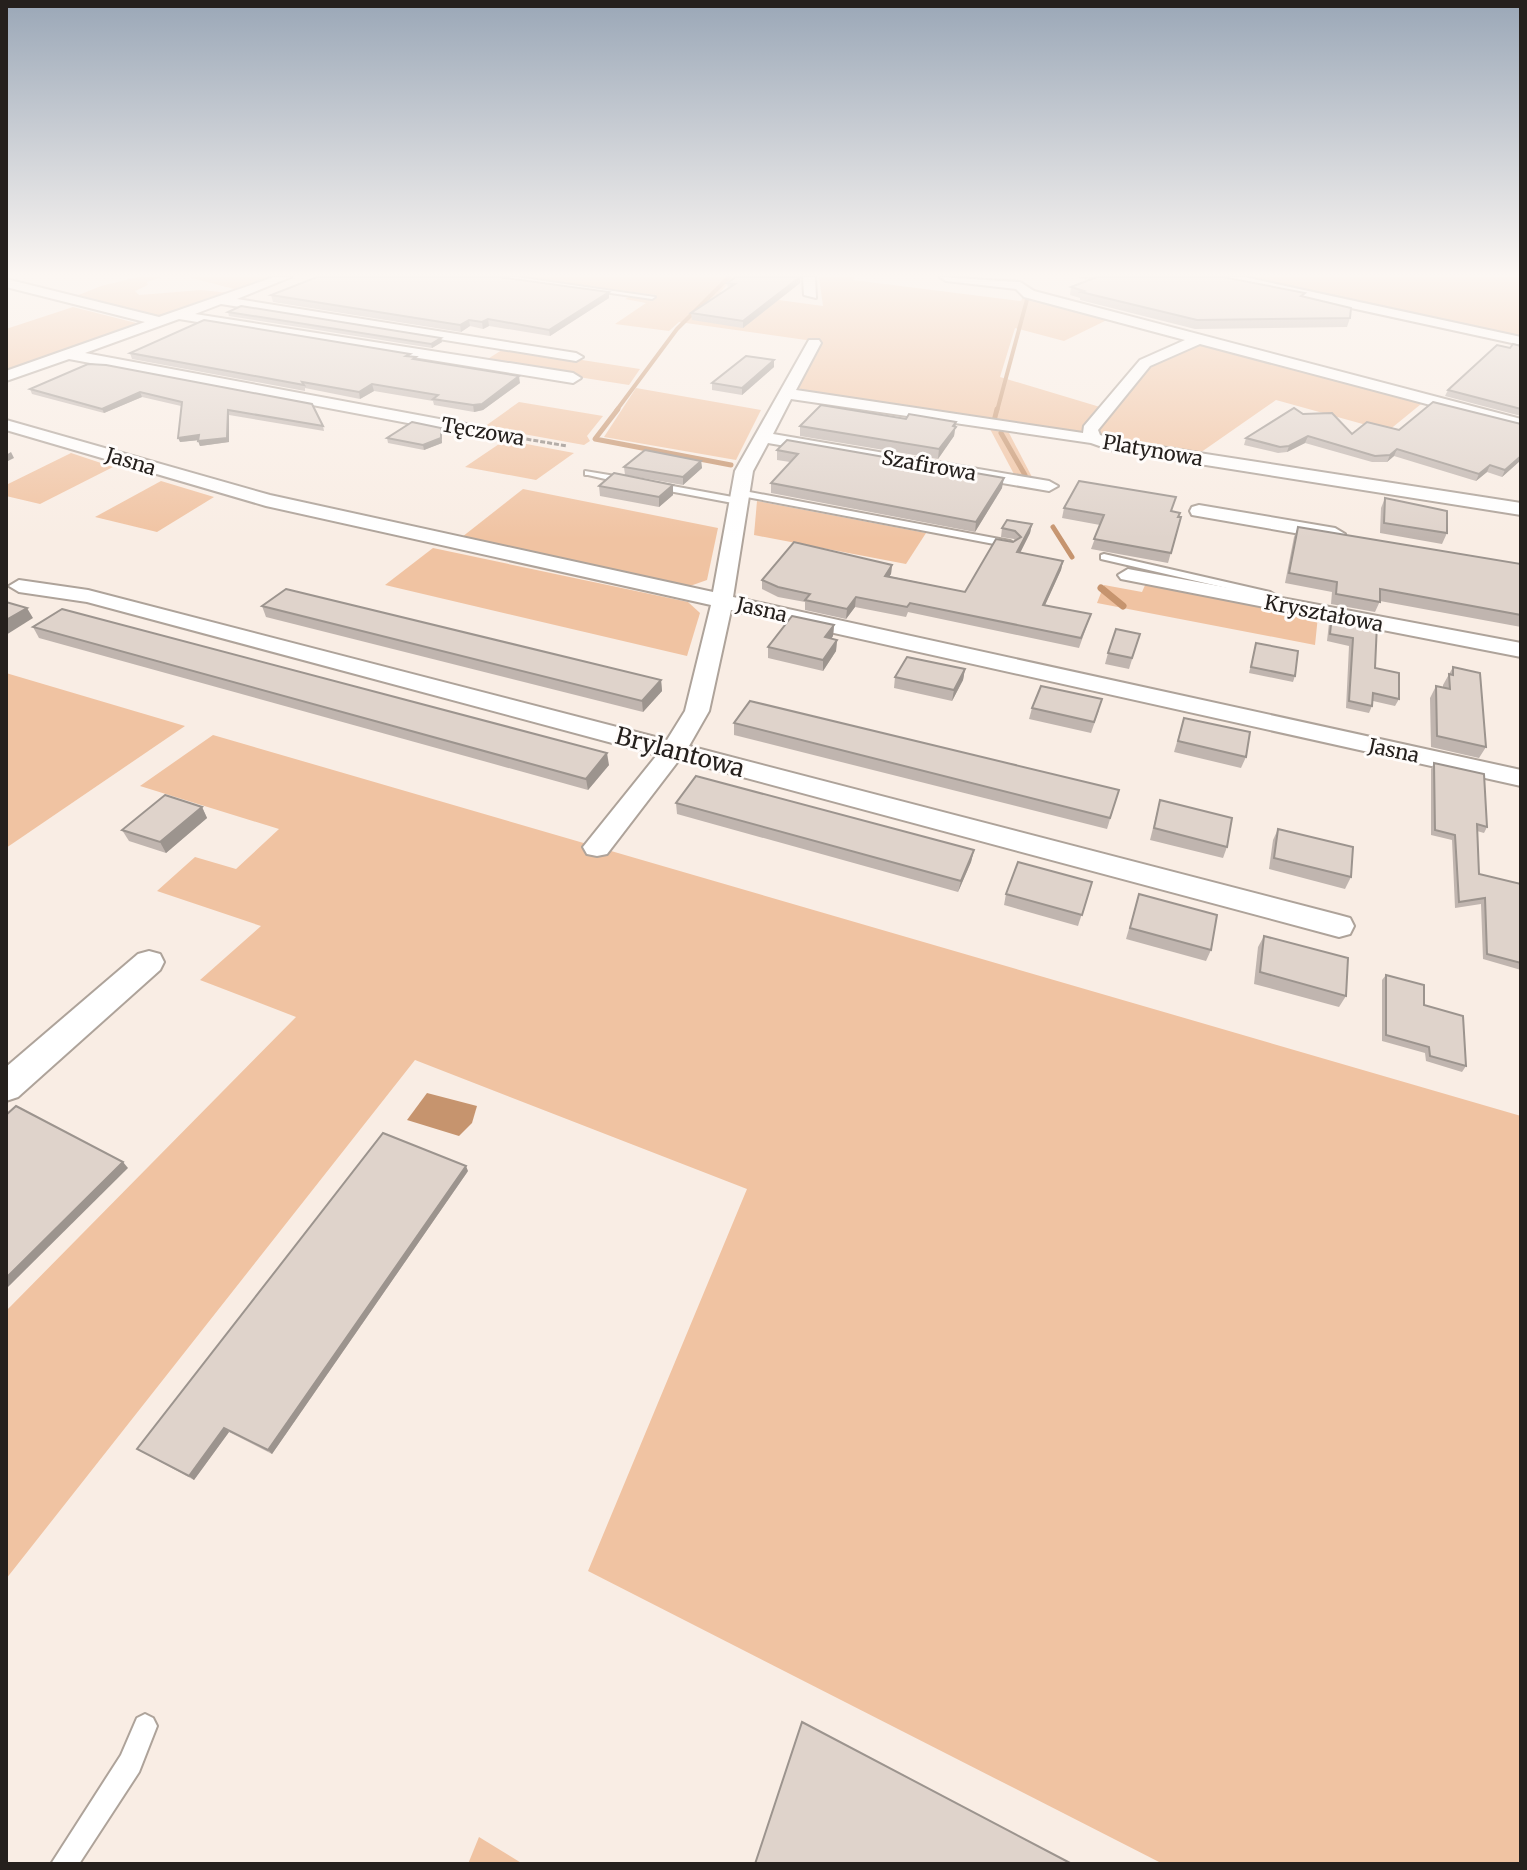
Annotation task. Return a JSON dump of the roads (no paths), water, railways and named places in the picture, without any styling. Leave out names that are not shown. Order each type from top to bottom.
[{"type":"street","points":[[6,376],[39,364]]},
{"type":"street","name":"Tęczowa","points":[[122,364],[466,429]]},
{"type":"street","points":[[487,364],[573,378]]},
{"type":"street","points":[[597,847],[674,750],[697,711],[744,471],[802,364]]},
{"type":"street","points":[[1093,438],[1090,430],[1144,364]]},
{"type":"street","points":[[1294,364],[1521,424]]},
{"type":"street","name":"Platynowa","points":[[785,393],[1075,438],[1093,438],[1111,445],[1521,509]]},
{"type":"street","name":"Jasna","points":[[6,425],[266,500],[1521,778]]},
{"type":"street","name":"Szafirowa","points":[[762,437],[1049,486]]},
{"type":"street","points":[[1199,511],[1352,537]]},
{"type":"street","name":"Kryształowa","points":[[1128,575],[1521,650]]},
{"type":"street","name":"Brylantowa","points":[[19,586],[88,596],[1339,926]]},
{"type":"street","points":[[1270,595],[1521,641]]},
{"type":"street","points":[[6,1087],[149,962]]},
{"type":"lane","points":[[588,473],[633,482]]},
{"type":"lane","points":[[648,484],[1012,545]]},
{"type":"lane","points":[[1104,557],[1270,595]]},
{"type":"lane","points":[[64,1864],[130,1763],[145,1726]]},
{"type":"waterway","points":[[616,411],[651,364]]},
{"type":"waterway","points":[[997,411],[1010,364]]},
{"type":"waterway","points":[[618,409],[595,439],[731,465]]},
{"type":"waterway","points":[[994,421],[997,409]]},
{"type":"waterway","points":[[1001,433],[1025,475]]},
{"type":"waterway","points":[[1053,527],[1072,557]]},
{"type":"waterway","points":[[1101,588],[1123,606]]}]
